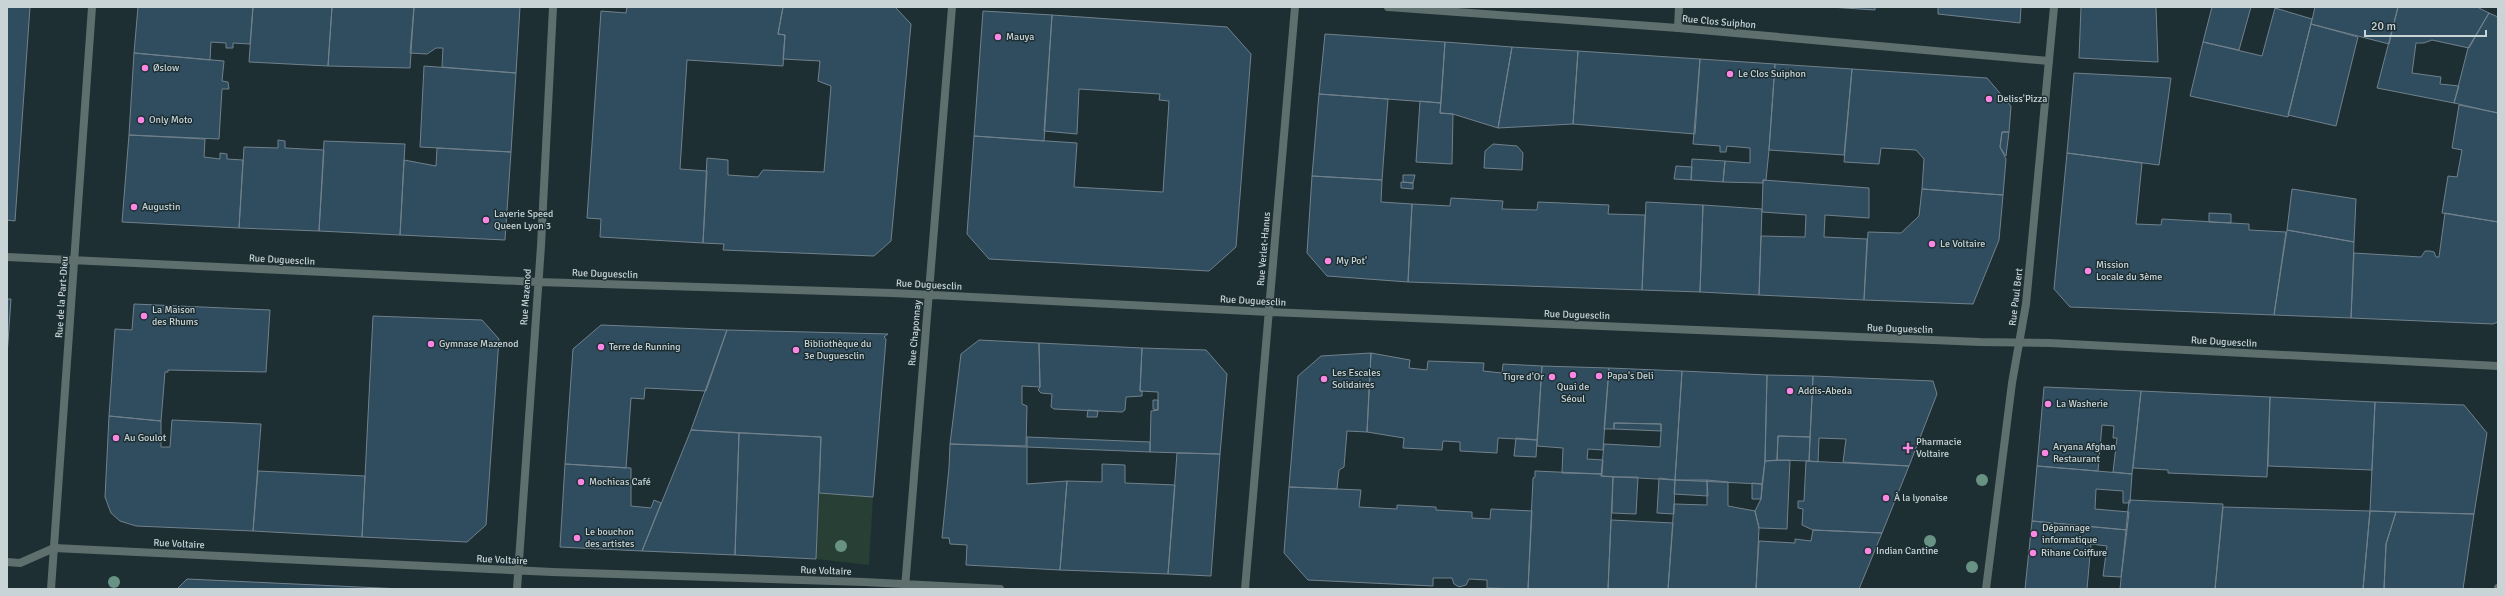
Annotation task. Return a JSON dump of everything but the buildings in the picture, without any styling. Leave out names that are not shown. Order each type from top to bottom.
[{"type":"street","name":"Rue de la Part-Dieu","points":[[51,589],[92,7]]},
{"type":"street","name":"Rue Mazenod","points":[[517,589],[538,282],[553,7]]},
{"type":"street","name":"Rue Chaponnay","points":[[905,586],[952,7]]},
{"type":"street","name":"Rue Verlet-Hanus","points":[[1245,589],[1295,7]]},
{"type":"street","name":"Rue Clos Suiphon","points":[[1388,7],[1678,28],[2049,61]]},
{"type":"street","points":[[1678,28],[1679,7]]},
{"type":"street","name":"Rue Paul Bert","points":[[1986,589],[2026,304],[2054,7]]},
{"type":"street","name":"Rue Duguesclin","points":[[7,257],[538,282],[928,295],[1269,312],[1980,342],[2020,342],[2498,366]]},
{"type":"street","name":"Rue Voltaire","points":[[7,562],[20,563],[54,548],[518,571],[1000,589]]},
{"type":"green space","points":[[819,493],[873,497],[869,565],[816,559]]},
{"type":"place","name":"Mauya","points":[[998,37]]},
{"type":"place","name":"Øslow","points":[[145,68]]},
{"type":"place","name":"Le Clos Suiphon","points":[[1730,74]]},
{"type":"place","name":"Deliss'Pizza","points":[[1989,99]]},
{"type":"place","name":"Only Moto","points":[[141,120]]},
{"type":"place","name":"Augustin","points":[[134,207]]},
{"type":"place","name":"Laverie Speed Queen Lyon 3","points":[[486,220]]},
{"type":"place","name":"Le Voltaire","points":[[1932,244]]},
{"type":"place","name":"My Pot'","points":[[1328,261]]},
{"type":"place","name":"Mission Locale du 3ème","points":[[2088,271]]},
{"type":"place","name":"La Maison des Rhums","points":[[144,316]]},
{"type":"place","name":"Gymnase Mazenod","points":[[431,344]]},
{"type":"place","name":"Terre de Running","points":[[601,347]]},
{"type":"place","name":"Bibliothèque du 3e Duguesclin","points":[[796,350]]},
{"type":"place","name":"Quai de Séoul","points":[[1573,375]]},
{"type":"place","name":"Papa's Deli","points":[[1599,376]]},
{"type":"place","name":"Tigre d'Or","points":[[1552,377]]},
{"type":"place","name":"Les Escales Solidaires","points":[[1324,379]]},
{"type":"place","name":"Addis-Abeda","points":[[1790,391]]},
{"type":"place","name":"La Washerie","points":[[2048,404]]},
{"type":"place","name":"Au Goulot","points":[[116,438]]},
{"type":"place","name":"Pharmacie Voltaire","points":[[1908,448]]},
{"type":"place","name":"Aryana Afghan Restaurant","points":[[2045,453]]},
{"type":"place","name":"Mochicas Café","points":[[581,482]]},
{"type":"place","name":"À la lyonaise","points":[[1886,498]]},
{"type":"place","name":"Dépannage informatique","points":[[2034,534]]},
{"type":"place","name":"Le bouchon des artistes","points":[[577,538]]},
{"type":"place","name":"Indian Cantine","points":[[1868,551]]},
{"type":"place","name":"Rihane Coiffure","points":[[2033,553]]}]
